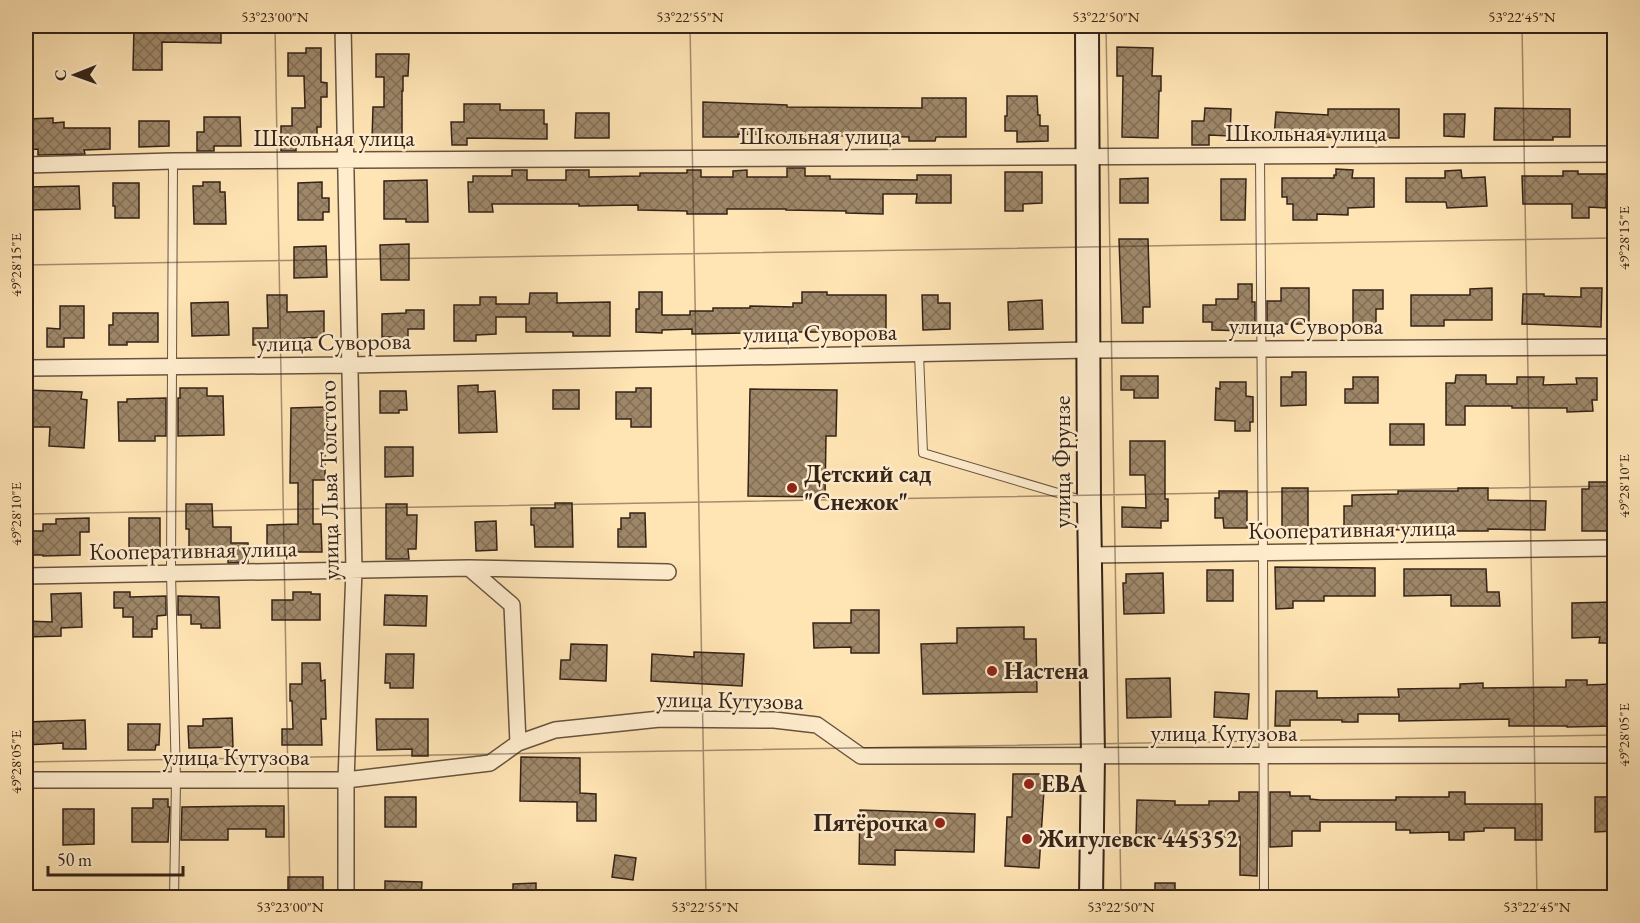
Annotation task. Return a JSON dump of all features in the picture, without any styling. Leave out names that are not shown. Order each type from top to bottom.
[{"type":"street","name":"улица Льва Толстого","points":[[343,26],[354,570],[346,780],[346,897]]},
{"type":"street","name":"улица Фрунзе","points":[[1087,26],[1089,503],[1094,756],[1091,897]]},
{"type":"street","name":"Школьная улица","points":[[26,165],[345,160],[1614,154]]},
{"type":"street","name":"улица Суворова","points":[[26,368],[349,365],[1089,350],[1614,347]]},
{"type":"street","name":"Кооперативная улица","points":[[1090,555],[1614,548]]},
{"type":"street","name":"Кооперативная улица","points":[[26,576],[469,568],[668,572]]},
{"type":"street","points":[[469,568],[512,605],[518,743]]},
{"type":"street","name":"улица Кутузова","points":[[26,780],[346,780],[490,764],[518,743],[555,730],[660,719],[774,720],[817,725],[861,756],[1614,755]]},
{"type":"lane","points":[[1260,156],[1264,897]]},
{"type":"lane","points":[[173,162],[171,573],[176,780],[174,897]]},
{"type":"lane","points":[[919,354],[923,453],[1089,503]]},
{"type":"building","points":[[134,26],[221,26],[221,43],[162,42],[162,70],[133,70]]},
{"type":"building","points":[[1117,47],[1153,48],[1152,76],[1161,76],[1158,138],[1122,137],[1123,76],[1117,76]]},
{"type":"building","points":[[306,48],[321,48],[321,82],[327,83],[327,97],[321,97],[321,127],[317,127],[317,141],[296,141],[296,151],[281,151],[281,126],[292,126],[292,108],[305,108],[304,76],[288,76],[288,53],[306,53]]},
{"type":"building","points":[[376,54],[409,54],[408,76],[403,76],[402,140],[372,140],[373,107],[384,107],[384,77],[376,77]]},
{"type":"building","points":[[1007,96],[1037,96],[1040,126],[1048,126],[1048,141],[1017,142],[1017,131],[1005,131]]},
{"type":"building","points":[[922,98],[966,98],[966,137],[936,137],[935,141],[909,141],[909,137],[858,136],[738,134],[738,137],[703,137],[703,102],[787,105],[787,107],[922,108]]},
{"type":"building","points":[[464,104],[500,104],[500,110],[544,110],[547,139],[467,138],[467,145],[452,145],[451,122],[464,122]]},
{"type":"building","points":[[1205,108],[1231,109],[1230,136],[1209,135],[1209,145],[1192,145],[1192,121],[1204,121]]},
{"type":"building","points":[[1495,108],[1570,109],[1570,137],[1553,137],[1553,140],[1494,140]]},
{"type":"building","points":[[1328,109],[1399,109],[1399,138],[1274,137],[1276,112],[1328,115]]},
{"type":"building","points":[[576,113],[609,113],[609,138],[575,138]]},
{"type":"building","points":[[1444,114],[1465,114],[1464,137],[1444,136]]},
{"type":"building","points":[[204,117],[240,117],[241,146],[214,146],[214,151],[197,151],[197,132],[204,132]]},
{"type":"building","points":[[53,118],[53,123],[64,122],[64,128],[110,128],[110,149],[84,150],[85,154],[38,155],[38,149],[26,150],[26,119]]},
{"type":"building","points":[[139,121],[169,121],[169,146],[139,147]]},
{"type":"building","points":[[787,168],[805,168],[805,176],[830,176],[830,179],[917,180],[917,175],[951,175],[951,203],[916,203],[917,194],[883,194],[883,214],[786,209],[727,209],[727,214],[687,214],[687,211],[638,210],[638,205],[579,206],[579,204],[492,204],[493,212],[469,212],[468,182],[473,182],[473,176],[512,176],[512,170],[527,170],[527,180],[566,180],[566,170],[589,170],[589,177],[640,176],[640,173],[687,173],[687,170],[701,170],[701,177],[733,177],[733,171],[747,170],[747,177],[787,177]]},
{"type":"building","points":[[1336,169],[1353,170],[1352,178],[1374,178],[1374,207],[1348,208],[1348,215],[1317,214],[1317,220],[1293,220],[1293,204],[1287,204],[1287,197],[1282,197],[1282,178],[1334,178]]},
{"type":"building","points":[[1461,170],[1462,178],[1485,177],[1487,206],[1447,208],[1446,202],[1406,202],[1406,178],[1445,178],[1445,171]]},
{"type":"building","points":[[1563,171],[1578,171],[1578,174],[1607,174],[1606,208],[1589,207],[1589,218],[1572,218],[1572,204],[1523,204],[1522,176],[1563,176]]},
{"type":"building","points":[[1005,172],[1042,172],[1042,203],[1023,204],[1023,211],[1005,211]]},
{"type":"building","points":[[1148,178],[1148,203],[1120,203],[1120,179]]},
{"type":"building","points":[[1221,179],[1246,179],[1245,220],[1221,220]]},
{"type":"building","points":[[427,180],[428,222],[384,219],[384,181]]},
{"type":"building","points":[[203,182],[220,182],[220,192],[225,192],[226,224],[194,224],[193,186],[203,186]]},
{"type":"building","points":[[322,182],[322,198],[329,198],[329,212],[323,212],[323,220],[298,220],[298,183]]},
{"type":"building","points":[[113,183],[139,183],[139,218],[115,218]]},
{"type":"building","points":[[79,186],[80,209],[26,210],[26,187]]},
{"type":"building","points":[[1119,239],[1148,239],[1150,307],[1143,307],[1143,323],[1122,323]]},
{"type":"building","points":[[409,244],[409,280],[381,280],[380,245]]},
{"type":"building","points":[[326,246],[327,277],[294,278],[294,247]]},
{"type":"building","points":[[1238,284],[1252,284],[1255,324],[1251,324],[1251,331],[1212,330],[1212,322],[1203,322],[1203,305],[1216,305],[1216,299],[1238,299]]},
{"type":"building","points":[[1281,288],[1309,288],[1309,324],[1267,324],[1267,301],[1281,301]]},
{"type":"building","points":[[1492,288],[1492,320],[1444,320],[1444,326],[1411,326],[1411,295],[1470,295],[1470,289]]},
{"type":"building","points":[[1581,288],[1602,288],[1601,327],[1522,324],[1523,294],[1581,297]]},
{"type":"building","points":[[1353,290],[1383,290],[1383,309],[1376,309],[1376,324],[1353,324]]},
{"type":"building","points":[[639,292],[662,292],[662,315],[690,315],[690,311],[713,311],[713,308],[793,307],[793,303],[802,303],[802,292],[827,292],[827,295],[886,295],[886,339],[849,339],[849,332],[692,334],[692,329],[662,330],[662,333],[636,332]]},
{"type":"building","points":[[530,293],[557,293],[557,303],[610,302],[610,336],[573,336],[573,332],[526,332],[526,317],[496,317],[496,334],[476,335],[476,341],[454,341],[454,305],[480,305],[480,297],[496,297],[496,304],[529,304]]},
{"type":"building","points":[[267,295],[287,295],[287,312],[324,311],[324,337],[288,339],[288,344],[253,345],[253,328],[268,328]]},
{"type":"building","points":[[922,295],[938,295],[938,303],[950,303],[950,329],[923,330]]},
{"type":"building","points":[[1042,300],[1043,329],[1009,330],[1008,302]]},
{"type":"building","points":[[228,302],[229,335],[192,336],[191,303]]},
{"type":"building","points":[[60,306],[84,306],[84,338],[64,338],[64,347],[47,347],[47,328],[60,329]]},
{"type":"building","points":[[406,310],[424,310],[424,329],[408,329],[408,342],[393,342],[393,337],[382,337],[382,314],[406,313]]},
{"type":"building","points":[[113,313],[158,313],[158,342],[127,342],[127,345],[109,345],[109,325],[113,325]]},
{"type":"building","points":[[1292,372],[1306,372],[1306,405],[1281,406],[1281,377],[1292,377]]},
{"type":"building","points":[[1456,375],[1486,375],[1486,384],[1517,384],[1517,377],[1544,377],[1543,385],[1577,384],[1576,378],[1597,378],[1597,400],[1592,400],[1593,411],[1567,412],[1567,408],[1465,406],[1465,425],[1446,425],[1446,383],[1455,383]]},
{"type":"building","points":[[1121,376],[1158,376],[1158,398],[1134,398],[1134,390],[1121,390]]},
{"type":"building","points":[[1353,377],[1378,377],[1378,403],[1345,403],[1345,389],[1353,389]]},
{"type":"building","points":[[1220,382],[1246,382],[1246,396],[1253,397],[1253,422],[1250,422],[1250,431],[1235,431],[1235,421],[1215,420],[1216,388],[1220,389]]},
{"type":"building","points":[[478,385],[478,392],[495,391],[497,432],[459,433],[458,386]]},
{"type":"building","points":[[180,388],[207,388],[207,396],[223,396],[224,435],[178,436]]},
{"type":"building","points":[[636,388],[651,388],[651,427],[631,427],[631,419],[616,419],[616,392],[636,392]]},
{"type":"building","points":[[750,389],[837,390],[836,436],[826,436],[825,497],[748,496]]},
{"type":"building","points":[[26,390],[82,392],[81,399],[87,400],[84,448],[49,446],[50,427],[26,427]]},
{"type":"building","points":[[553,390],[579,390],[579,409],[553,409]]},
{"type":"building","points":[[380,391],[406,391],[407,410],[399,410],[399,413],[380,413]]},
{"type":"building","points":[[166,398],[166,436],[155,436],[155,441],[119,441],[118,402],[127,402],[127,399]]},
{"type":"building","points":[[325,407],[325,480],[313,480],[313,524],[321,524],[322,552],[283,552],[283,545],[267,545],[267,525],[298,524],[298,483],[290,483],[291,408]]},
{"type":"building","points":[[1390,424],[1424,424],[1424,445],[1390,445]]},
{"type":"building","points":[[1130,441],[1165,441],[1165,499],[1168,499],[1168,521],[1161,521],[1161,528],[1122,527],[1122,507],[1146,508],[1145,475],[1130,475]]},
{"type":"building","points":[[385,447],[413,447],[413,476],[385,477]]},
{"type":"building","points":[[1589,482],[1614,482],[1614,503],[1610,503],[1610,531],[1582,531],[1582,489],[1589,489]]},
{"type":"building","points":[[1282,488],[1308,488],[1308,528],[1282,528]]},
{"type":"building","points":[[1458,488],[1488,488],[1488,500],[1546,501],[1545,530],[1380,530],[1380,535],[1349,535],[1350,527],[1344,528],[1344,506],[1352,506],[1352,495],[1398,494],[1398,491],[1458,491]]},
{"type":"building","points":[[1219,491],[1247,491],[1247,528],[1224,528],[1223,518],[1215,518],[1215,498],[1219,498]]},
{"type":"building","points":[[555,503],[572,503],[573,547],[535,547],[531,508],[555,508]]},
{"type":"building","points":[[186,504],[212,504],[213,527],[231,527],[231,543],[248,543],[248,562],[228,563],[228,556],[189,556]]},
{"type":"building","points":[[386,504],[407,504],[407,515],[417,515],[416,549],[408,549],[409,559],[386,559]]},
{"type":"building","points":[[630,513],[645,513],[646,547],[618,547],[618,529],[621,529],[621,518],[630,518]]},
{"type":"building","points":[[89,518],[89,532],[80,532],[80,555],[26,555],[26,531],[43,531],[43,524],[56,524],[56,519]]},
{"type":"building","points":[[129,518],[160,518],[160,558],[129,558]]},
{"type":"building","points":[[496,521],[497,550],[476,551],[475,522]]},
{"type":"building","points":[[1275,567],[1375,568],[1375,596],[1324,596],[1324,601],[1293,601],[1293,608],[1276,609]]},
{"type":"building","points":[[1404,569],[1486,569],[1487,592],[1499,592],[1500,606],[1451,606],[1451,595],[1404,596]]},
{"type":"building","points":[[1207,570],[1233,570],[1233,601],[1207,601]]},
{"type":"building","points":[[1163,573],[1164,613],[1124,614],[1123,583],[1126,583],[1126,574]]},
{"type":"building","points":[[114,592],[130,592],[130,597],[166,596],[166,615],[157,616],[157,629],[152,629],[152,637],[133,637],[133,617],[123,617],[123,608],[114,608]]},
{"type":"building","points":[[293,592],[320,594],[320,620],[272,620],[272,600],[293,600]]},
{"type":"building","points":[[81,593],[82,627],[61,628],[61,636],[26,637],[26,621],[52,622],[51,594]]},
{"type":"building","points":[[385,595],[427,596],[426,626],[384,625]]},
{"type":"building","points":[[178,596],[219,597],[220,628],[201,628],[201,624],[191,624],[191,615],[178,615]]},
{"type":"building","points":[[1614,602],[1614,643],[1599,643],[1600,637],[1572,638],[1572,603]]},
{"type":"building","points":[[851,610],[879,610],[879,653],[851,653],[851,647],[814,648],[813,623],[851,623]]},
{"type":"building","points":[[1024,627],[1024,639],[1036,639],[1037,692],[923,694],[921,644],[957,643],[957,628]]},
{"type":"building","points":[[571,644],[607,645],[606,681],[560,679],[561,660],[570,660]]},
{"type":"building","points":[[694,652],[744,654],[742,686],[651,681],[652,654],[694,657]]},
{"type":"building","points":[[386,654],[414,654],[413,688],[390,688],[390,683],[385,683]]},
{"type":"building","points":[[302,663],[320,663],[321,681],[325,680],[326,719],[321,719],[322,745],[282,745],[282,729],[293,729],[290,684],[302,684]]},
{"type":"building","points":[[1170,678],[1171,717],[1127,718],[1126,679]]},
{"type":"building","points":[[1566,680],[1587,680],[1587,685],[1614,684],[1614,726],[1509,726],[1509,719],[1399,721],[1399,714],[1358,714],[1358,722],[1290,720],[1290,726],[1275,726],[1276,691],[1317,691],[1317,698],[1399,697],[1398,689],[1460,688],[1460,684],[1483,683],[1483,688],[1566,687]]},
{"type":"building","points":[[1215,692],[1249,694],[1247,719],[1214,717]]},
{"type":"building","points":[[232,718],[233,747],[189,748],[188,726],[203,726],[203,719]]},
{"type":"building","points":[[376,719],[428,719],[428,756],[412,756],[412,749],[377,750]]},
{"type":"building","points":[[85,720],[86,749],[63,749],[63,743],[26,745],[26,722]]},
{"type":"building","points":[[128,724],[160,724],[159,745],[156,745],[155,750],[128,750]]},
{"type":"building","points":[[521,757],[580,758],[580,793],[596,794],[596,821],[577,821],[577,802],[520,801]]},
{"type":"building","points":[[1013,774],[1045,774],[1039,868],[1005,866],[1007,817],[1012,817]]},
{"type":"building","points":[[1239,792],[1258,792],[1257,876],[1240,875],[1240,837],[1136,838],[1137,800],[1175,801],[1175,805],[1209,805],[1209,801],[1239,801]]},
{"type":"building","points":[[1270,792],[1290,792],[1290,796],[1310,796],[1310,799],[1320,800],[1396,800],[1396,797],[1449,797],[1449,792],[1465,792],[1465,804],[1542,804],[1542,840],[1515,840],[1515,828],[1484,828],[1484,831],[1464,832],[1464,840],[1449,840],[1449,832],[1410,833],[1410,830],[1396,830],[1396,822],[1320,822],[1320,831],[1292,831],[1292,846],[1270,847]]},
{"type":"building","points":[[385,797],[416,797],[416,827],[385,827]]},
{"type":"building","points":[[1595,797],[1614,797],[1614,831],[1595,832]]},
{"type":"building","points":[[153,799],[168,799],[168,807],[170,807],[168,842],[132,842],[132,808],[153,808]]},
{"type":"building","points":[[284,806],[284,837],[266,837],[266,829],[228,829],[228,840],[181,840],[182,807]]},
{"type":"building","points":[[63,809],[94,809],[94,844],[63,845]]},
{"type":"building","points":[[860,810],[975,814],[974,852],[895,850],[895,865],[859,864]]},
{"type":"building","points":[[615,855],[636,858],[633,880],[612,877]]},
{"type":"building","points":[[288,877],[323,877],[323,897],[288,897]]},
{"type":"building","points":[[385,881],[422,882],[421,897],[385,897]]},
{"type":"building","points":[[536,883],[536,897],[513,897],[513,884]]},
{"type":"building","points":[[1155,883],[1175,883],[1175,897],[1155,897]]},
{"type":"place","name":"Детский сад \"Снежок\"","points":[[792,488]]},
{"type":"place","name":"Настена","points":[[992,671]]},
{"type":"place","name":"ЕВА","points":[[1029,784]]},
{"type":"place","name":"Пятёрочка","points":[[940,823]]},
{"type":"place","name":"Жигулевск 445352","points":[[1027,839]]}]
